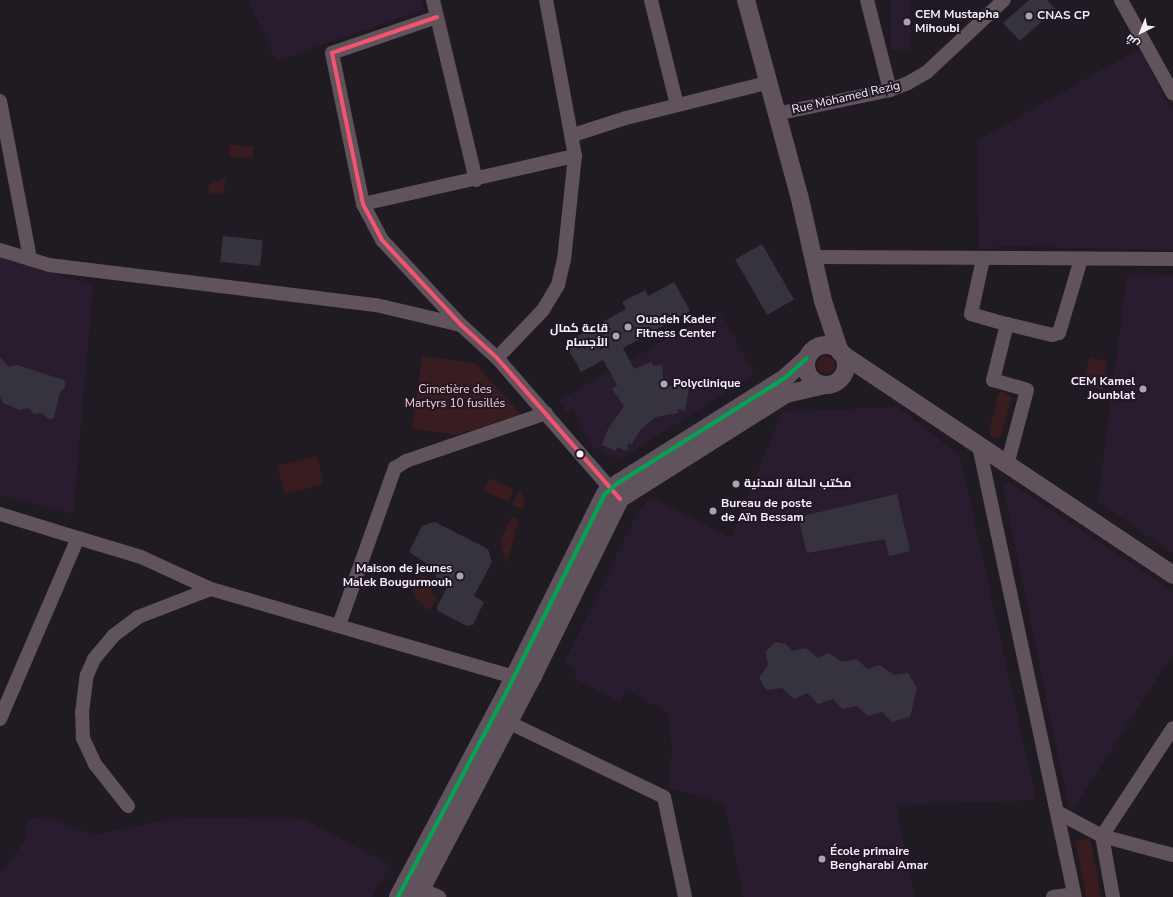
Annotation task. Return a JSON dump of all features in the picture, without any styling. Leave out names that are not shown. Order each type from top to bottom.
[{"type":"main road","points":[[419,893],[508,722],[615,494],[786,394],[832,382],[846,364],[823,301],[746,0]]},
{"type":"main road","points":[[823,301],[811,354],[809,376],[832,382],[883,382]]},
{"type":"main road","points":[[398,897],[514,677],[615,494],[786,377],[811,354],[825,346],[841,353],[1173,575]]},
{"type":"street","points":[[433,0],[476,180]]},
{"type":"street","points":[[496,358],[543,310],[558,284],[564,260],[575,156],[573,135],[546,0]]},
{"type":"street","points":[[651,0],[677,105]]},
{"type":"street","points":[[867,0],[890,90]]},
{"type":"street","name":"Rue Mohamed Rezig","points":[[776,114],[890,90],[927,72],[1004,0]]},
{"type":"street","points":[[1121,0],[1173,94]]},
{"type":"street","points":[[437,17],[332,53],[363,204],[382,240],[461,325],[496,358],[546,413],[615,494]]},
{"type":"street","points":[[573,135],[677,105],[766,83]]},
{"type":"street","points":[[0,101],[30,259]]},
{"type":"street","points":[[363,204],[476,180],[575,156]]},
{"type":"street","points":[[0,250],[30,259],[107,273],[376,305],[461,325]]},
{"type":"street","points":[[813,258],[1173,259]]},
{"type":"street","points":[[983,258],[971,314],[1052,335],[1059,332],[1081,259]]},
{"type":"street","points":[[1007,324],[993,380],[1027,390],[1007,465]]},
{"type":"street","points":[[339,625],[395,468],[406,461],[546,413]]},
{"type":"street","points":[[979,446],[1075,895],[1053,897]]},
{"type":"street","points":[[0,514],[141,557],[211,589],[514,677]]},
{"type":"street","points":[[0,719],[78,538]]},
{"type":"street","points":[[128,806],[95,764],[83,738],[82,713],[87,676],[94,659],[113,636],[138,617],[211,589]]},
{"type":"street","points":[[508,722],[664,797],[685,897]]},
{"type":"street","points":[[1113,897],[1102,836],[1173,729]]},
{"type":"street","points":[[1058,813],[1102,836],[1173,855]]},
{"type":"street","points":[[419,893],[439,897]]},
{"type":"shaded area","points":[[248,0],[422,0],[424,9],[276,61]]},
{"type":"shaded area","name":"CEM Mustapha Mihoubi","points":[[891,0],[911,0],[911,49],[891,49]]},
{"type":"shaded area","points":[[1139,49],[1173,111],[1173,250],[997,246],[996,249],[979,249],[978,140]]},
{"type":"shaded area","points":[[0,257],[93,285],[73,514],[0,496]]},
{"type":"shaded area","name":"CEM Kamel Jounblat","points":[[1127,275],[1173,276],[1173,553],[1098,502]]},
{"type":"shaded area","name":"Polyclinique","points":[[720,310],[754,375],[619,460],[593,447],[573,409],[566,412],[559,400]]},
{"type":"shaded area","points":[[898,407],[960,456],[1036,800],[896,805],[915,897],[744,897],[725,804],[669,788],[672,749],[668,712],[626,690],[620,702],[574,678],[578,670],[564,663],[640,508],[653,498],[731,538],[782,412]]},
{"type":"shaded area","points":[[1009,482],[1173,592],[1173,654],[1073,809],[1069,808],[1003,486]]},
{"type":"shaded area","points":[[43,816],[94,835],[179,817],[306,820],[390,865],[372,897],[0,897],[0,874],[26,839],[27,820]]},
{"type":"green space","points":[[230,144],[254,147],[252,159],[229,156]]},
{"type":"green space","points":[[226,179],[223,194],[210,193],[207,185]]},
{"type":"green space","name":"Cimetière des Martyrs 10 fusillés","points":[[422,356],[475,363],[521,414],[457,435],[412,429]]},
{"type":"green space","points":[[822,356],[830,356],[835,361],[833,372],[830,374],[822,374],[817,369],[817,361]]},
{"type":"green space","points":[[1090,357],[1107,361],[1103,390],[1082,384]]},
{"type":"green space","points":[[1003,391],[1012,398],[1000,438],[991,436],[989,432],[998,394]]},
{"type":"green space","points":[[317,456],[324,484],[284,494],[277,466]]},
{"type":"green space","points":[[489,478],[514,489],[508,502],[483,491]]},
{"type":"green space","points":[[519,490],[525,500],[523,510],[512,505]]},
{"type":"green space","points":[[512,516],[519,520],[506,565],[500,541]]},
{"type":"green space","points":[[420,574],[428,578],[433,594],[437,596],[430,611],[417,600],[412,588]]},
{"type":"green space","points":[[1090,838],[1101,897],[1086,897],[1075,841]]},
{"type":"building","name":"CNAS CP","points":[[1029,0],[1047,0],[1055,9],[1020,41],[1003,23]]},
{"type":"building","points":[[223,236],[263,240],[260,266],[220,262]]},
{"type":"building","points":[[762,244],[794,299],[767,315],[735,260]]},
{"type":"building","points":[[674,282],[690,311],[623,348],[634,369],[652,362],[653,366],[662,365],[664,385],[689,388],[685,411],[678,409],[678,413],[656,417],[640,430],[632,444],[628,443],[627,451],[617,447],[616,451],[602,445],[608,429],[624,406],[612,389],[617,386],[615,381],[603,360],[581,372],[565,343],[626,309],[622,302],[645,290],[648,296]]},
{"type":"building","points":[[0,357],[9,367],[17,365],[64,380],[66,386],[60,392],[54,418],[48,419],[42,413],[34,414],[28,408],[20,410],[3,403],[0,397]]},
{"type":"building","points":[[897,494],[910,551],[889,556],[885,539],[807,553],[798,517]]},
{"type":"building","name":"Maison de jeunes Malek Bougurmouh","points":[[435,522],[488,549],[492,562],[474,596],[484,602],[473,625],[467,626],[438,611],[437,607],[447,588],[439,584],[433,568],[409,552],[422,526]]},
{"type":"building","points":[[776,642],[785,644],[793,651],[806,648],[818,658],[829,653],[842,662],[856,659],[868,669],[879,665],[894,675],[908,673],[917,688],[910,717],[892,722],[882,712],[868,716],[857,706],[842,709],[833,699],[818,704],[807,693],[794,699],[782,688],[766,690],[759,678],[768,665],[766,651]]},
{"type":"transit line","points":[[437,17],[332,53],[363,204],[382,240],[461,325],[497,358],[620,499]]},
{"type":"transit line","points":[[398,897],[506,693],[605,494],[618,483],[786,377],[807,358]]},
{"type":"place","name":"CNAS CP","points":[[1029,16]]},
{"type":"place","name":"CEM Mustapha Mihoubi","points":[[907,22]]},
{"type":"place","name":"Ouadeh Kader Fitness Center","points":[[628,327]]},
{"type":"place","name":"قاعة كمال الأجسام","points":[[616,336]]},
{"type":"place","name":"Polyclinique","points":[[664,384]]},
{"type":"place","name":"CEM Kamel Jounblat","points":[[1143,389]]},
{"type":"place","name":"مكتب الحالة المدنية","points":[[736,484]]},
{"type":"place","name":"Bureau de poste de Aïn Bessam","points":[[713,511]]},
{"type":"place","name":"Maison de jeunes Malek Bougurmouh","points":[[460,576]]},
{"type":"place","name":"École primaire Bengharabi Amar","points":[[822,859]]}]
